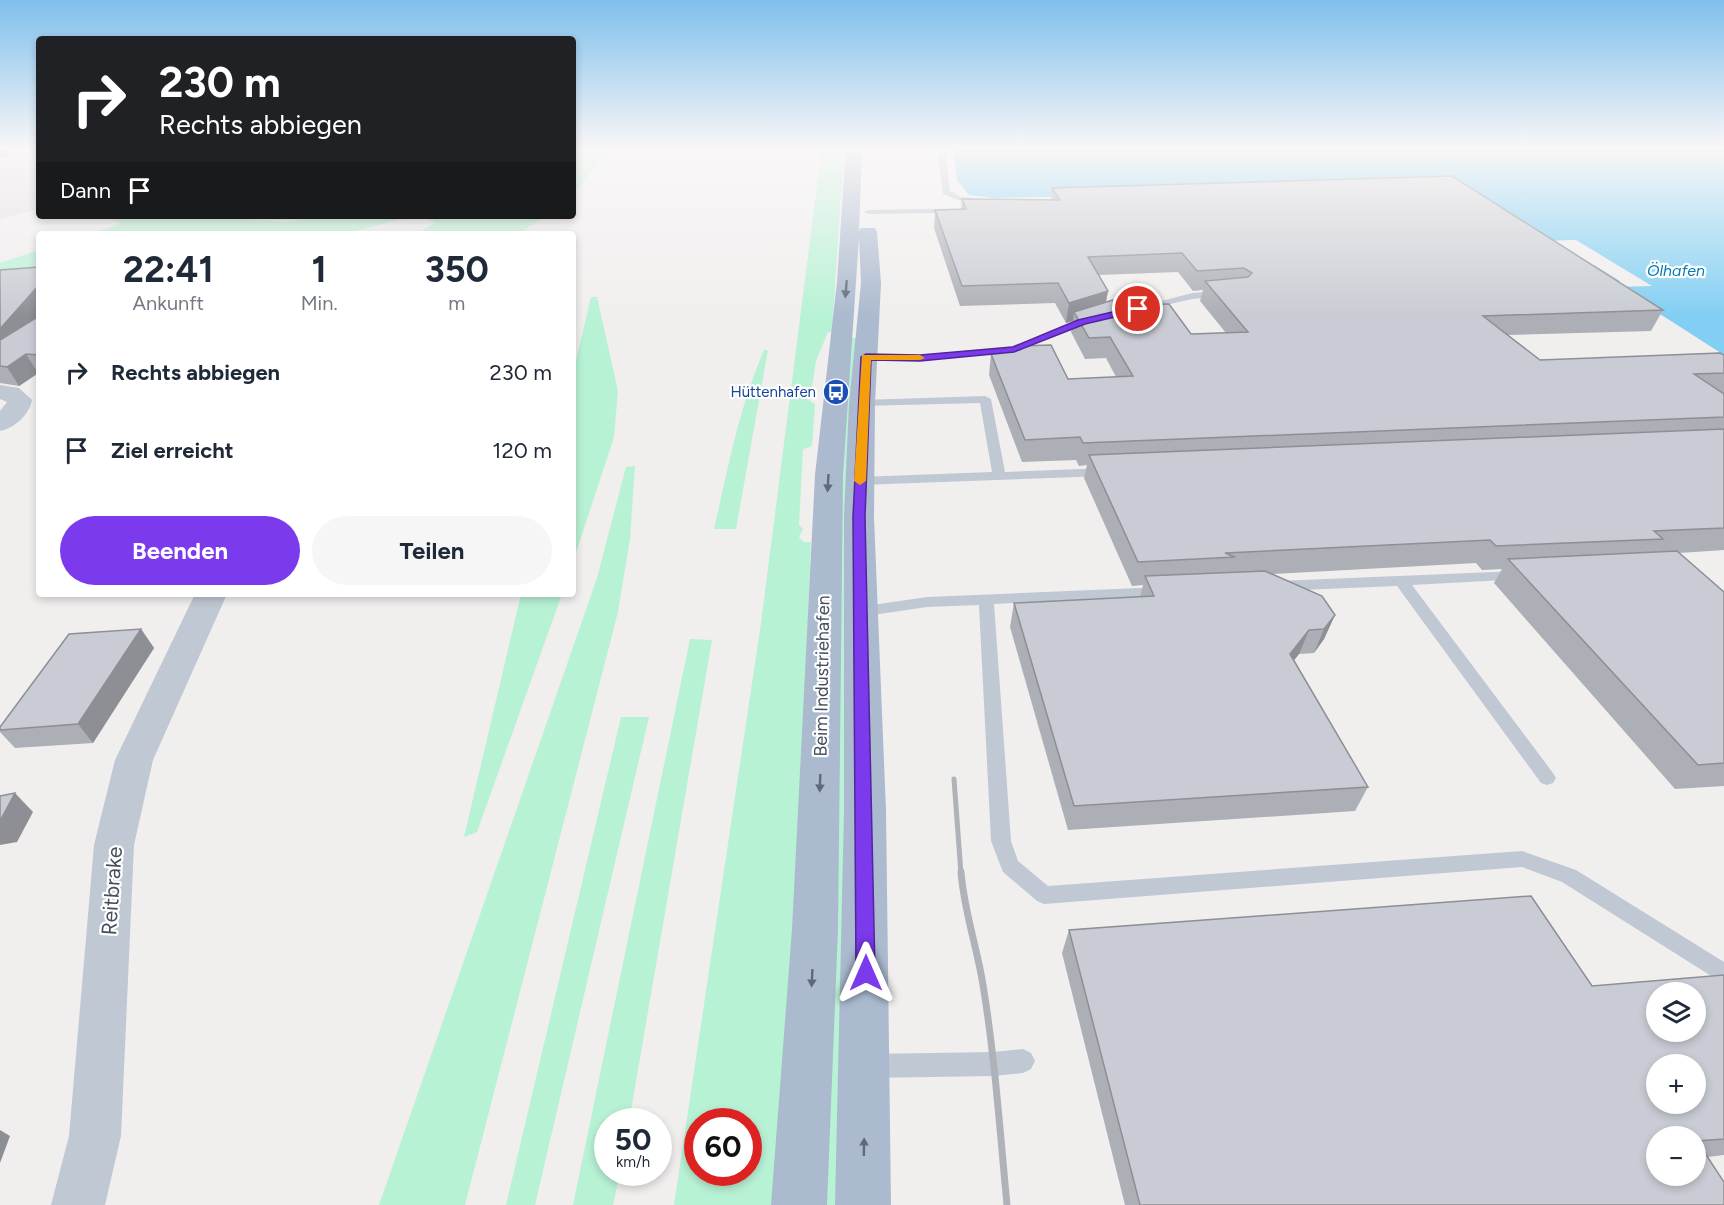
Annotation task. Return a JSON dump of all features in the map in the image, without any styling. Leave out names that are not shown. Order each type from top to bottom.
[{"type":"main road","name":"Beim Industriehafen","points":[[799,1205],[815,929],[829,475],[847,282],[851,203]]},
{"type":"main road","name":"Beim Industriehafen","points":[[864,1205],[865,811],[860,612],[860,481],[862,404],[871,283],[868,203]]},
{"type":"street","name":"Reitbrake","points":[[78,1205],[96,1136],[114,845],[134,760],[210,597]]},
{"type":"lane","points":[[868,212],[934,211]]},
{"type":"lane","points":[[1125,312],[1192,296],[1227,294]]},
{"type":"lane","points":[[866,357],[920,358],[1014,350],[1082,322],[1103,317]]},
{"type":"lane","points":[[862,404],[985,399],[999,476]]},
{"type":"lane","points":[[860,481],[1125,471]]},
{"type":"lane","points":[[1261,587],[1532,575]]},
{"type":"lane","points":[[1401,581],[1547,778]]},
{"type":"lane","points":[[860,612],[927,602],[1177,591]]},
{"type":"lane","points":[[986,600],[1001,841],[1010,866],[1044,895],[1522,859],[1569,876],[1724,974]]},
{"type":"lane","points":[[866,1066],[994,1064],[1023,1061]]},
{"type":"shaded area","points":[[0,203],[36,203],[36,210],[0,219]]},
{"type":"green space","points":[[815,203],[840,203],[832,332],[828,332],[816,361],[810,401],[815,404],[812,446],[803,449],[799,525],[803,529],[799,537],[804,542],[811,542],[798,880],[772,1205],[674,1205],[684,1138],[684,1186],[762,1186],[762,1108],[688,1108],[761,623]]},
{"type":"green space","points":[[112,219],[236,219],[287,222],[307,219],[401,219],[355,231],[99,231],[120,224]]},
{"type":"green space","points":[[428,219],[541,219],[523,231],[421,231],[435,223]]},
{"type":"green space","points":[[36,251],[36,275],[0,278],[0,263]]},
{"type":"green space","points":[[591,297],[597,297],[618,391],[614,437],[576,553],[576,360]]},
{"type":"green space","points":[[852,338],[857,338],[837,1205],[827,1205],[837,544],[846,395]]},
{"type":"green space","points":[[764,350],[768,350],[736,529],[714,529],[741,416]]},
{"type":"green space","points":[[635,466],[630,539],[618,612],[465,1205],[379,1205],[597,578],[626,467]]},
{"type":"green space","points":[[520,597],[561,597],[477,832],[464,837]]},
{"type":"green space","points":[[690,639],[712,640],[631,1108],[594,1108],[594,1186],[617,1186],[613,1205],[573,1205]]},
{"type":"green space","points":[[621,717],[649,717],[535,1205],[506,1205]]},
{"type":"water","name":"Ölhafen","points":[[1487,203],[1724,203],[1724,355]]},
{"type":"pier","points":[[1576,240],[1652,286],[1612,287],[1605,283],[1620,281],[1594,265],[1579,266],[1577,255],[1561,245],[1547,245],[1540,241]]},
{"type":"building","points":[[964,203],[1495,203],[1663,310],[1483,316],[1540,360],[1720,353],[1724,355],[1724,373],[1694,374],[1724,394],[1724,417],[1083,443],[1080,437],[1025,440],[991,354],[1020,350],[1018,346],[1051,345],[1068,379],[1133,376],[1110,337],[1089,338],[1074,312],[1113,300],[1116,305],[1169,304],[1191,334],[1248,332],[1205,281],[1248,277],[1252,273],[1244,268],[1197,271],[1182,253],[1088,257],[1108,291],[1069,303],[1058,283],[962,286],[935,210],[966,209]]},
{"type":"building","points":[[36,267],[36,288],[0,329],[0,270]]},
{"type":"building","points":[[36,318],[36,355],[26,354],[7,367],[0,366],[0,340]]},
{"type":"building","points":[[1724,429],[1724,528],[1654,531],[1663,539],[1496,546],[1490,540],[1225,553],[1235,557],[1138,562],[1089,455]]},
{"type":"building","points":[[1677,551],[1724,592],[1724,763],[1698,765],[1508,559]]},
{"type":"building","points":[[1265,571],[1322,596],[1335,615],[1324,629],[1309,630],[1290,654],[1368,787],[1074,806],[1014,603],[1154,596],[1145,576]]},
{"type":"building","points":[[141,629],[78,724],[0,730],[69,634]]},
{"type":"building","points":[[15,793],[0,821],[0,796]]},
{"type":"building","points":[[1531,896],[1592,986],[1724,975],[1724,1139],[1706,1140],[1706,1126],[1646,1126],[1646,1186],[1706,1186],[1706,1155],[1724,1182],[1724,1205],[1140,1205],[1069,930]]},
{"type":"railway","points":[[954,779],[961,874]]},
{"type":"railway","points":[[961,872],[987,1012],[1007,1205]]},
{"type":"slow traffic","points":[[860,481],[866,357],[920,358]]},
{"type":"place","name":"Hüttenhafen","points":[[836,392]]},
{"type":"route","points":[[866,973],[859,517],[862,404],[866,357],[920,358],[1014,350],[1082,322],[1138,309]]}]
